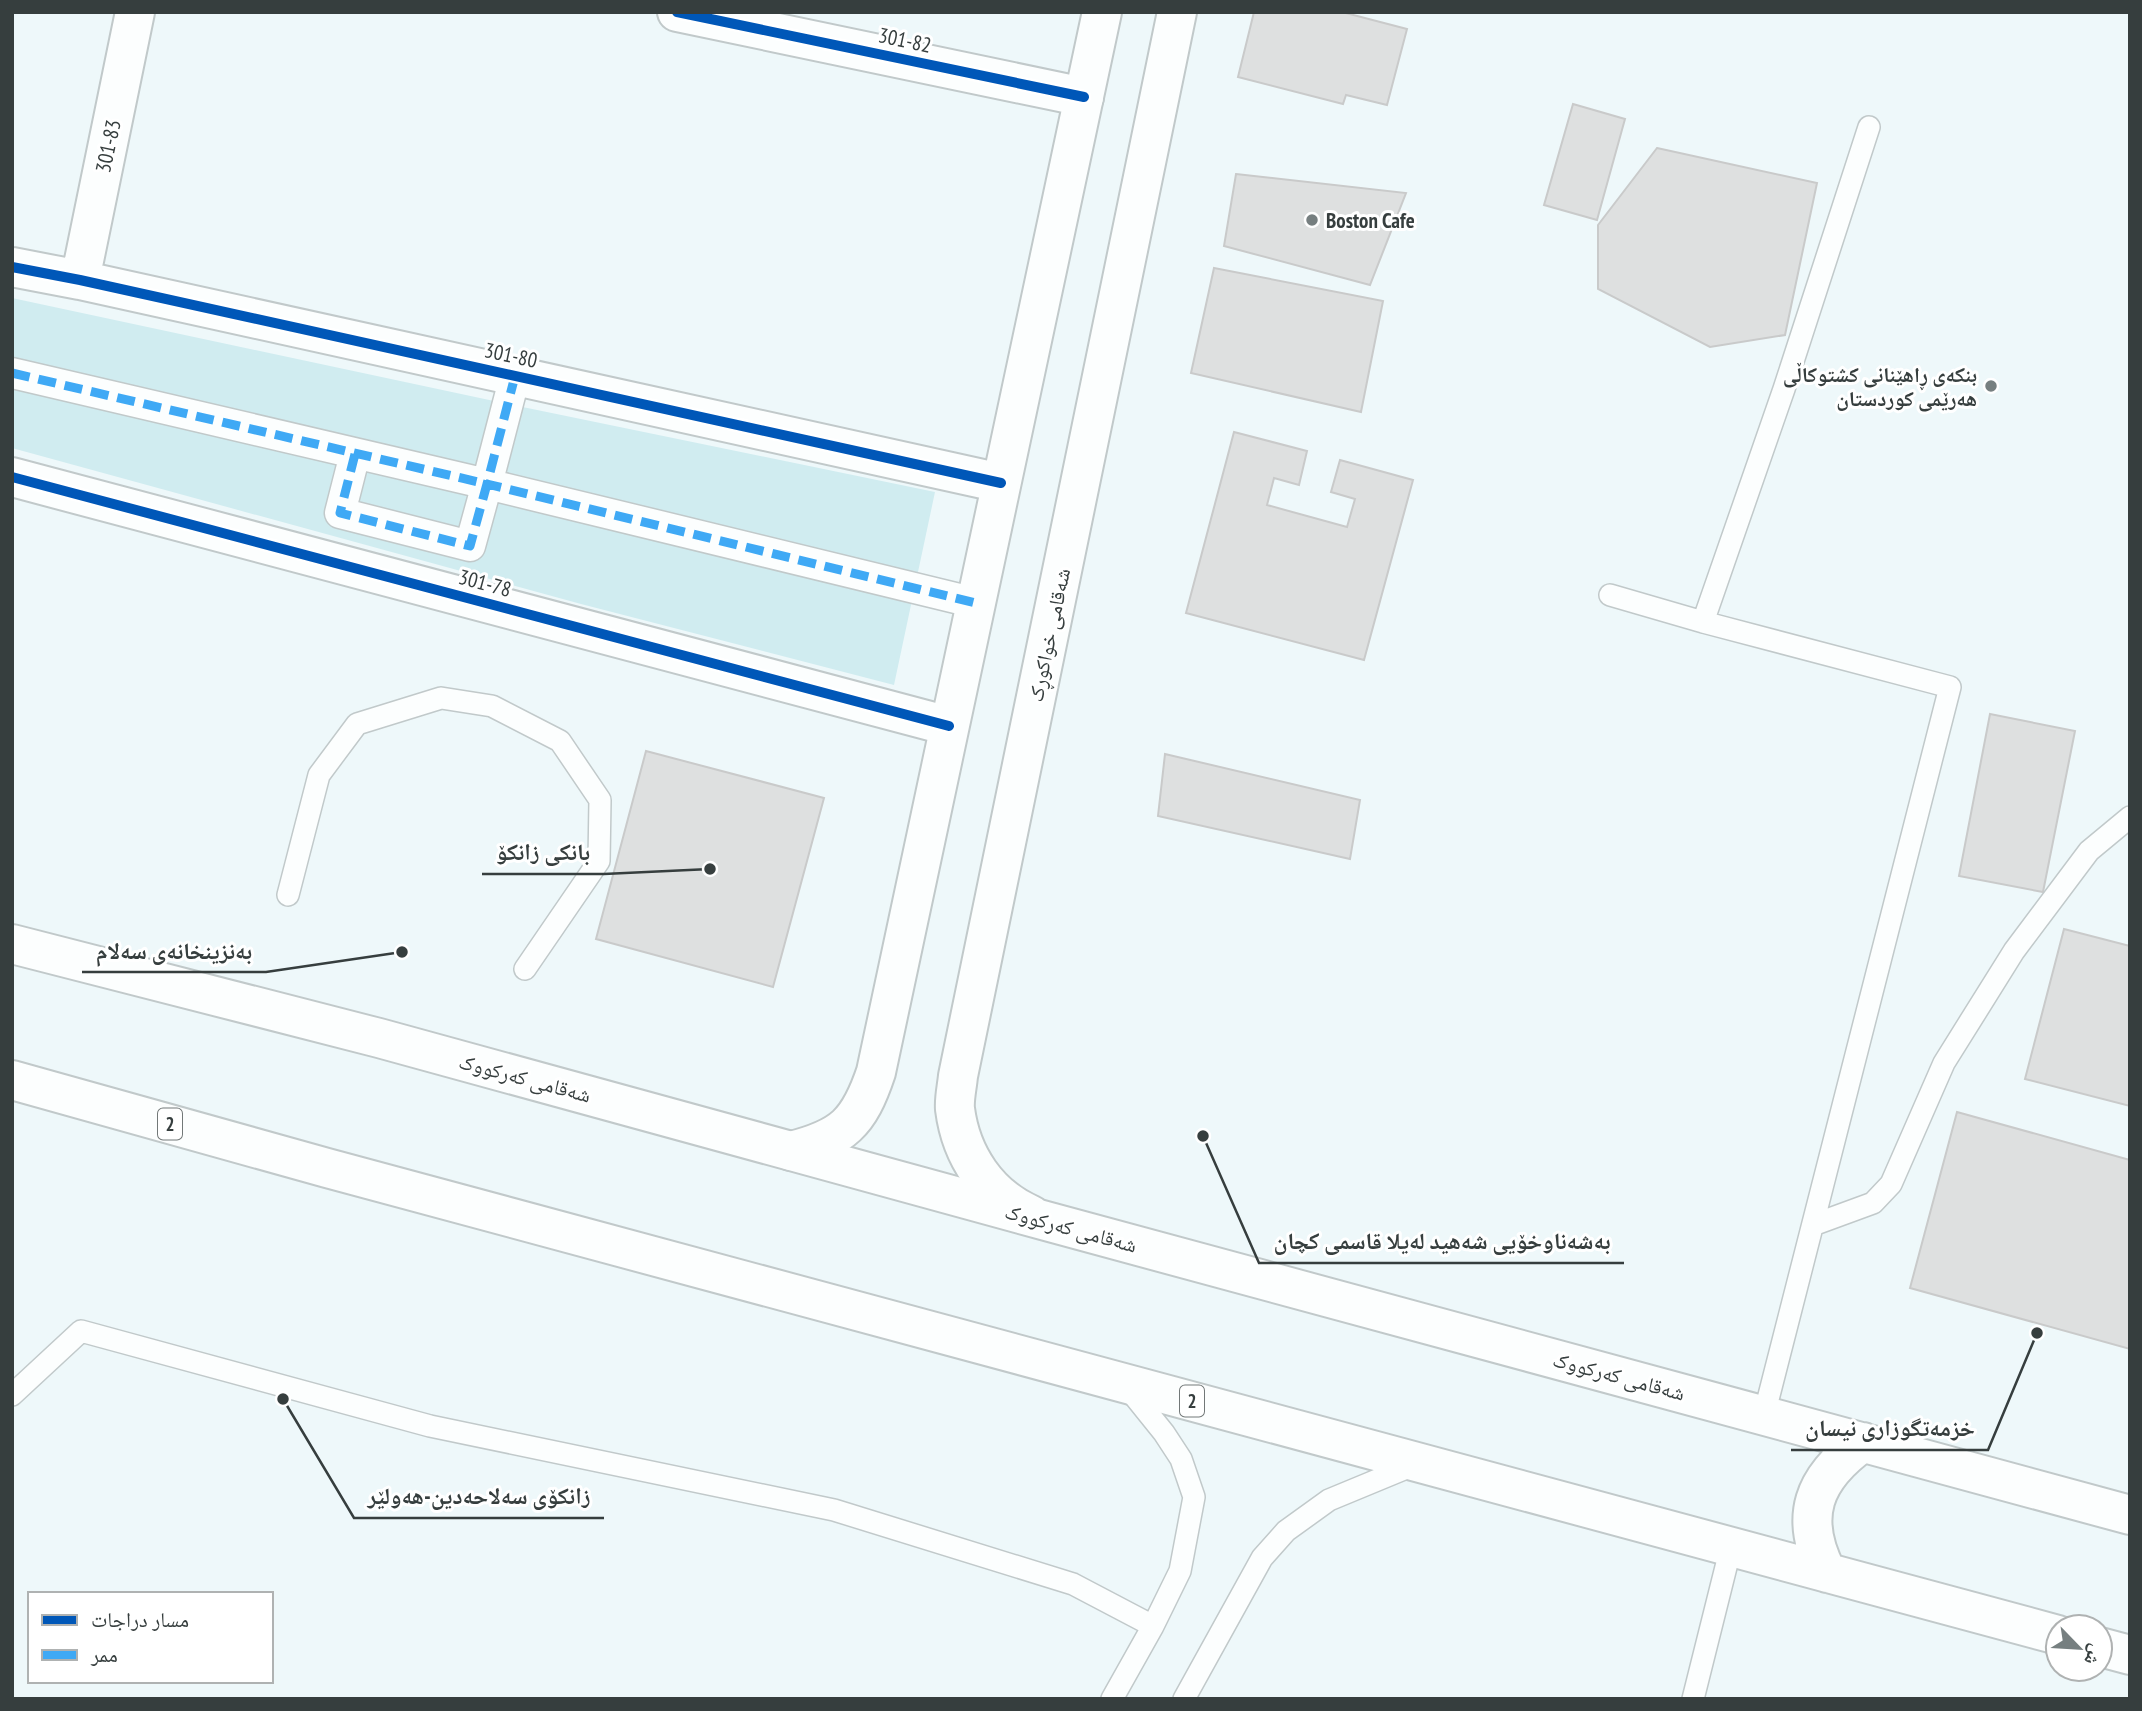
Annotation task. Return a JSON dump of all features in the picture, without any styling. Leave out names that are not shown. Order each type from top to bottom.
[{"type":"main road","name":"301-83","points":[[80,280],[135,12]]},
{"type":"main road","name":"301-82","points":[[677,12],[1084,97]]},
{"type":"main road","points":[[791,1151],[821,1144],[847,1126],[866,1101],[876,1072],[1102,12]]},
{"type":"main road","name":"شەقامی خواکوڕک","points":[[1046,1221],[1017,1209],[993,1190],[974,1166],[961,1138],[955,1107],[958,1076],[1177,12]]},
{"type":"main road","name":"301-80","points":[[12,267],[1001,483]]},
{"type":"main road","name":"301-78","points":[[12,477],[949,726]]},
{"type":"main road","name":"شەقامی کەرکووک","points":[[12,944],[379,1038],[2130,1515]]},
{"type":"main road","name":"2","points":[[12,1080],[367,1179],[2044,1631]]},
{"type":"main road","points":[[1827,1573],[1813,1537],[1812,1518],[1816,1499],[1832,1469],[1863,1442]]},
{"type":"street","points":[[12,373],[487,484],[976,603]]},
{"type":"street","points":[[355,454],[340,513],[470,546],[515,376]]},
{"type":"lane","points":[[1703,622],[1784,389],[1869,127]]},
{"type":"lane","points":[[1610,595],[1950,687],[1764,1415]]},
{"type":"lane","points":[[288,895],[319,775],[357,724],[441,698],[492,706],[560,741],[600,800],[599,862],[525,969]]},
{"type":"lane","points":[[1812,1225],[1873,1203],[1891,1184],[1944,1063],[2014,951],[2089,850],[2130,817]]},
{"type":"lane","points":[[12,1395],[81,1331],[430,1426],[834,1510],[1073,1584],[1153,1626]]},
{"type":"lane","points":[[1112,1699],[1180,1571],[1194,1497],[1181,1459],[1124,1383]]},
{"type":"lane","points":[[1184,1699],[1262,1558],[1286,1531],[1329,1500],[1419,1462]]},
{"type":"lane","points":[[1693,1699],[1731,1547]]},
{"type":"shaded area","points":[[12,298],[935,492],[894,685],[581,604],[12,448]]},
{"type":"building","points":[[1254,12],[1342,12],[1407,29],[1387,105],[1346,95],[1343,104],[1238,77]]},
{"type":"building","points":[[1573,104],[1625,119],[1597,220],[1544,205]]},
{"type":"building","points":[[1657,148],[1817,183],[1785,335],[1710,347],[1598,289],[1598,225]]},
{"type":"building","name":"Boston Cafe","points":[[1236,174],[1406,193],[1370,285],[1224,246]]},
{"type":"building","points":[[1214,268],[1383,301],[1361,412],[1191,373]]},
{"type":"building","points":[[1234,432],[1307,451],[1299,485],[1274,478],[1267,505],[1347,527],[1355,499],[1331,492],[1340,460],[1413,480],[1364,660],[1186,613]]},
{"type":"building","points":[[1990,714],[2075,731],[2043,892],[1959,876]]},
{"type":"building","points":[[646,751],[824,798],[773,987],[596,939]]},
{"type":"building","points":[[1165,754],[1360,800],[1350,859],[1158,816]]},
{"type":"building","points":[[2064,929],[2130,946],[2130,1106],[2025,1079]]},
{"type":"building","points":[[1957,1112],[2130,1160],[2130,1349],[1910,1288]]},
{"type":"marked path","points":[[12,373],[487,484],[470,546],[340,513],[355,454]]},
{"type":"marked path","points":[[515,376],[487,484],[976,603]]},
{"type":"cycle path","points":[[677,12],[1084,97]]},
{"type":"cycle path","points":[[12,267],[1001,483]]},
{"type":"cycle path","points":[[12,477],[949,726]]},
{"type":"place","name":"Boston Cafe","points":[[1312,220]]},
{"type":"place","name":"بنکەی ڕاهێنانی کشتوکاڵی هەرێمی کوردستان","points":[[1991,386]]},
{"type":"place","name":"بانکی زانکۆ","points":[[710,869]]},
{"type":"place","name":"بەنزینخانەی سەلام","points":[[402,952]]},
{"type":"place","name":"بەشەناوخۆیی شەهید لەیلا قاسمی کچان","points":[[1203,1136]]},
{"type":"place","name":"خزمەتگوزاری نیسان","points":[[2037,1333]]},
{"type":"place","name":"زانکۆی سەلاحەدین-هەولێر","points":[[283,1399]]}]
